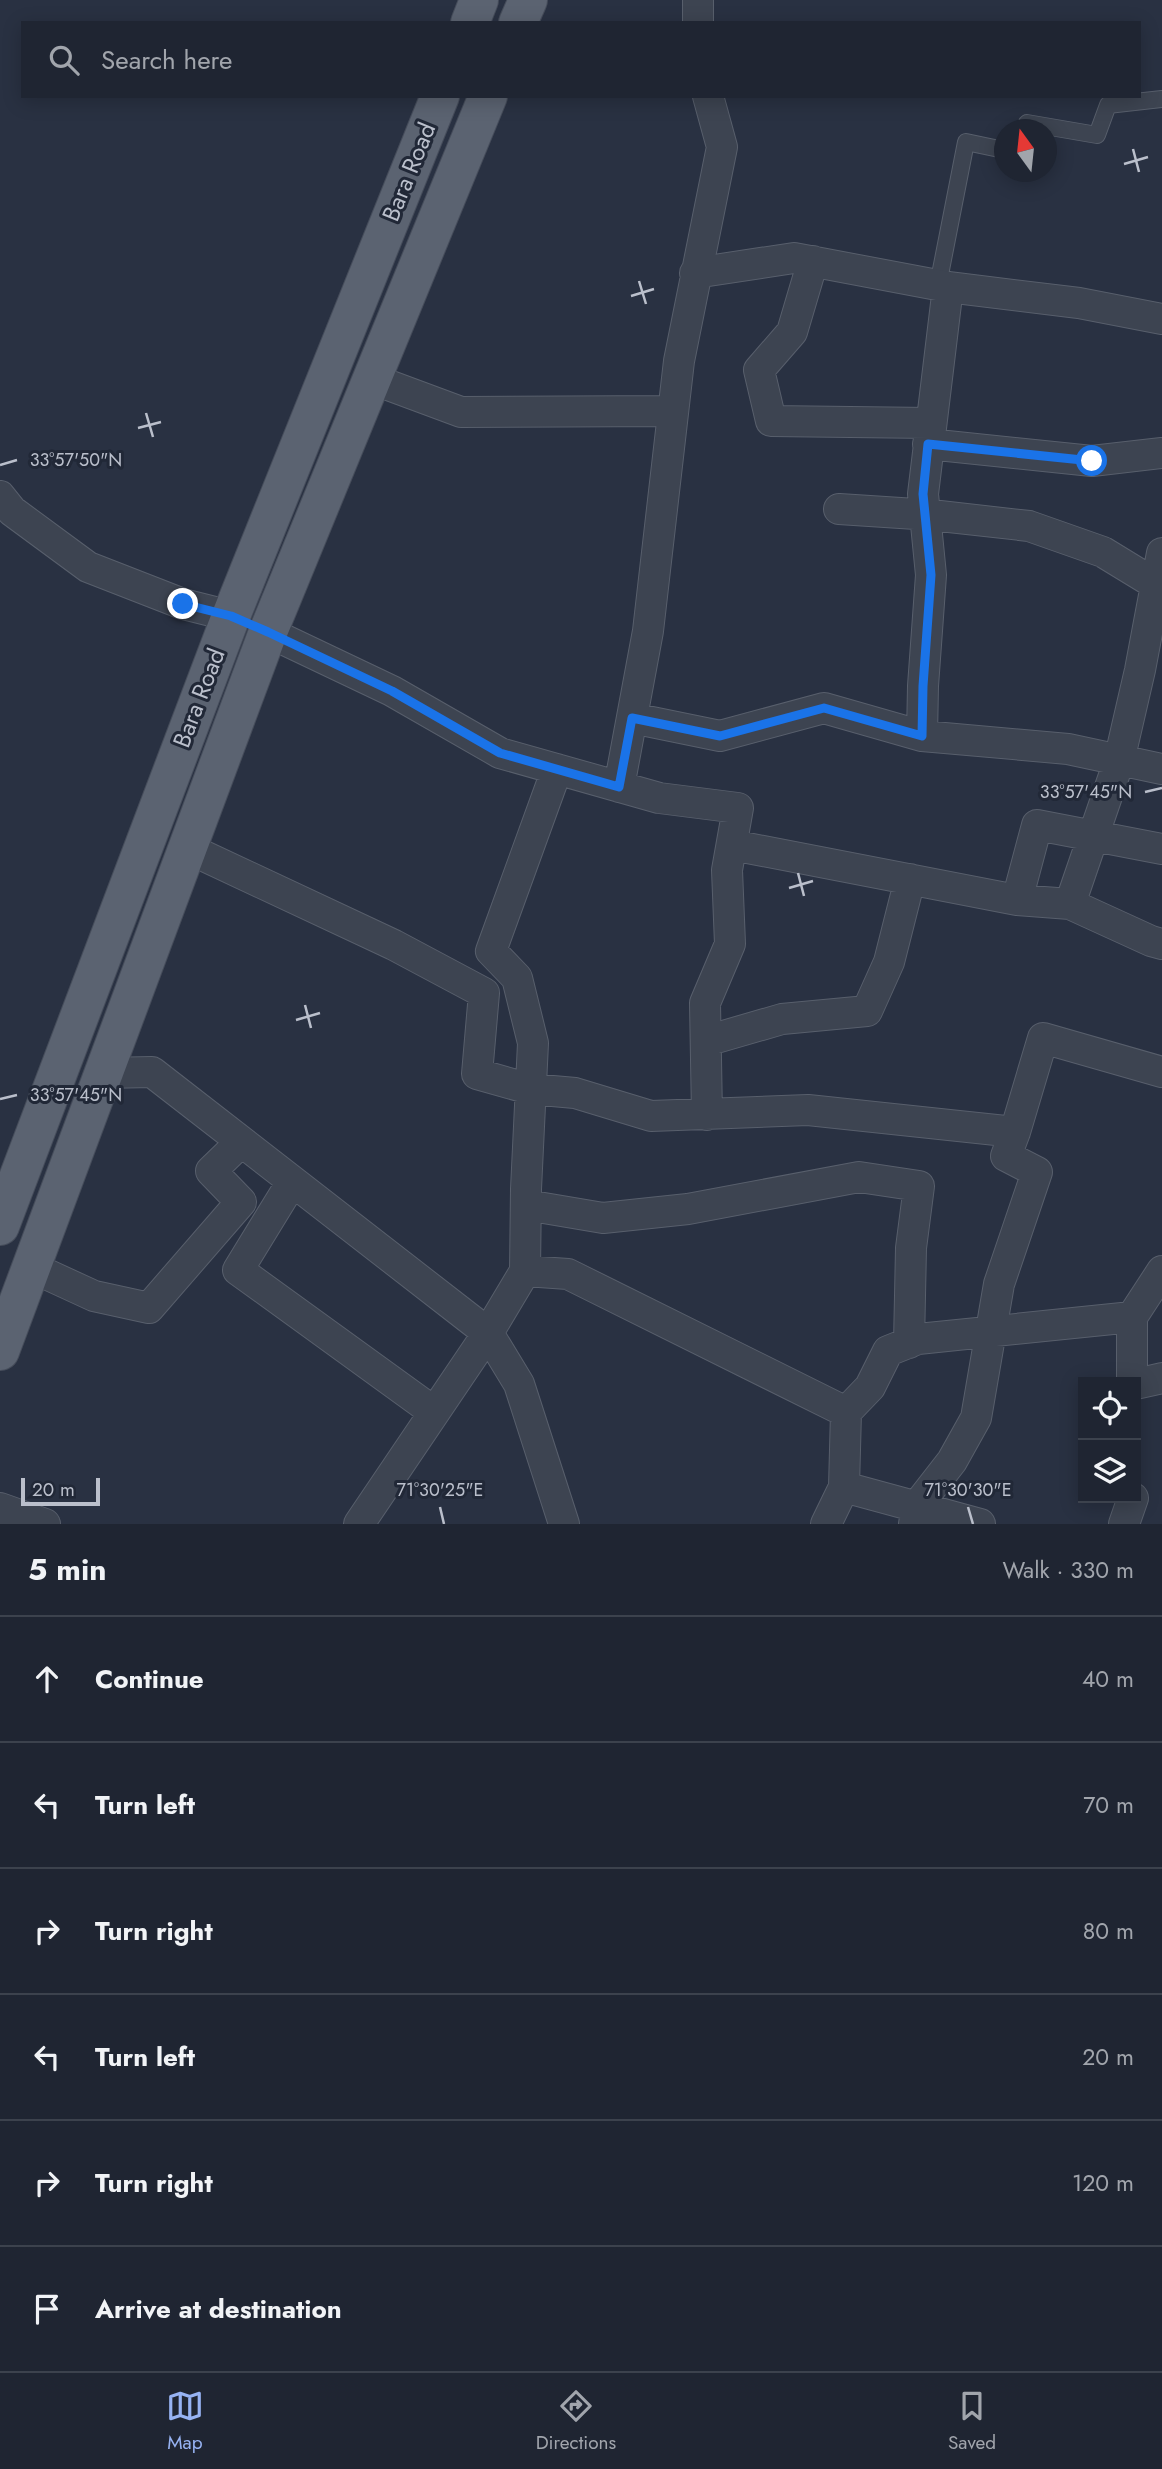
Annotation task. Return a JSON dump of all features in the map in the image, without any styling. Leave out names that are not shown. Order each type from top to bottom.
[{"type":"main road","points":[[471,21],[479,0]]},
{"type":"main road","points":[[519,21],[527,0]]},
{"type":"main road","name":"Bara Road","points":[[0,1226],[231,616],[439,98]]},
{"type":"main road","points":[[0,1351],[268,632],[487,98]]},
{"type":"main road","points":[[231,616],[268,632]]},
{"type":"main road","points":[[68,1044],[103,1073]]},
{"type":"street","points":[[698,0],[698,21]]},
{"type":"street","points":[[619,787],[648,631],[679,361],[722,147],[709,98]]},
{"type":"street","points":[[695,273],[794,257],[943,286],[1079,303],[1162,319]]},
{"type":"street","points":[[813,261],[792,332],[759,370],[771,421],[929,434],[1092,461],[1162,453]]},
{"type":"street","points":[[922,736],[931,575],[923,494],[943,286]]},
{"type":"street","points":[[372,379],[461,412],[673,411]]},
{"type":"street","points":[[0,496],[12,511],[88,567],[183,604],[231,616]]},
{"type":"street","points":[[839,509],[1029,526],[1103,552],[1159,585]]},
{"type":"street","points":[[1070,904],[1119,761],[1159,585],[1162,553]]},
{"type":"street","points":[[268,632],[392,691],[500,753],[659,798],[738,808],[727,870],[730,944],[705,1003],[707,1115]]},
{"type":"street","points":[[632,718],[720,736],[824,708],[922,736],[1068,749],[1162,768]]},
{"type":"street","points":[[359,1524],[488,1333],[525,1271],[533,1043],[517,978],[491,951],[557,769]]},
{"type":"street","points":[[1017,900],[1037,825],[1162,849]]},
{"type":"street","points":[[732,845],[1017,900],[1070,904],[1162,944]]},
{"type":"street","points":[[187,848],[394,945],[484,993],[477,1074],[530,1089],[575,1093],[651,1116],[808,1110],[1015,1132]]},
{"type":"street","points":[[706,1041],[782,1019],[867,1012],[888,962],[910,879]]},
{"type":"street","points":[[915,1515],[952,1461],[976,1418],[999,1284],[1037,1172],[1006,1156],[1043,1038],[1162,1072]]},
{"type":"street","points":[[103,1073],[152,1072],[488,1333],[519,1384],[564,1524]]},
{"type":"street","points":[[31,1267],[94,1296],[149,1308],[241,1202],[211,1171],[241,1142]]},
{"type":"street","points":[[526,1205],[603,1218],[688,1209],[859,1177],[919,1186],[911,1248],[909,1343]]},
{"type":"street","points":[[292,1182],[238,1270],[434,1412]]},
{"type":"street","points":[[525,1271],[568,1274],[846,1412]]},
{"type":"street","points":[[1134,1377],[1132,1317],[1162,1271]]},
{"type":"street","points":[[826,1524],[844,1487],[846,1412],[870,1387],[888,1351],[918,1339],[1132,1317]]},
{"type":"street","points":[[1141,1382],[1162,1378]]},
{"type":"street","points":[[844,1487],[915,1515],[980,1524]]},
{"type":"street","points":[[1124,1524],[1131,1503]]},
{"type":"street","points":[[0,1508],[45,1524]]},
{"type":"lane","points":[[1057,128],[1097,135],[1108,104],[1162,99]]},
{"type":"lane","points":[[943,286],[966,142],[994,147]]},
{"type":"route","points":[[183,604],[231,616],[268,632],[392,691],[500,753],[619,787],[632,718],[720,736],[824,708],[922,736],[931,575],[923,494],[928,444],[1092,461]]}]
